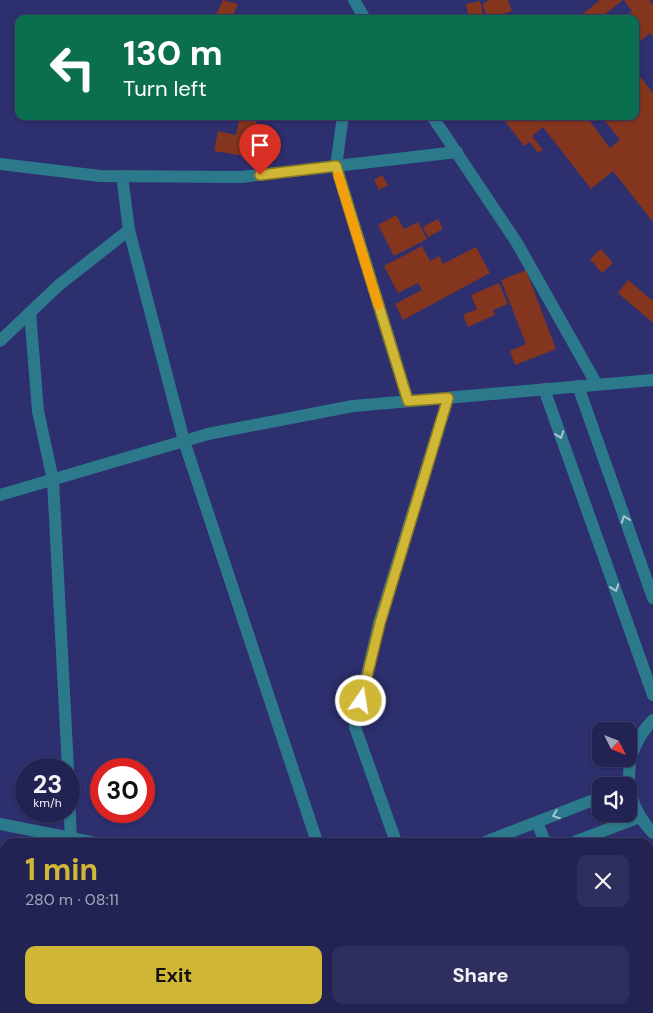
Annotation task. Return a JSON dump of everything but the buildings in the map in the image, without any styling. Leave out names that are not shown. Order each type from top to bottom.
[{"type":"street","points":[[342,120],[336,166],[408,401]]},
{"type":"street","points":[[435,120],[517,243],[597,385]]},
{"type":"street","points":[[0,164],[100,176],[241,178],[457,152]]},
{"type":"street","points":[[122,176],[129,230],[184,441],[316,838]]},
{"type":"street","points":[[0,341],[59,285],[129,230]]},
{"type":"street","points":[[30,312],[38,411],[52,480],[67,758]]},
{"type":"street","points":[[0,495],[208,434],[353,406],[653,380]]},
{"type":"street","points":[[578,386],[653,598]]},
{"type":"street","points":[[544,389],[653,695]]},
{"type":"street","points":[[395,838],[355,727],[380,623],[448,398]]},
{"type":"street","points":[[630,777],[631,755],[642,731],[653,720]]},
{"type":"street","points":[[495,838],[592,801]]},
{"type":"street","points":[[637,810],[640,817],[653,832]]},
{"type":"street","points":[[585,838],[640,817]]},
{"type":"street","points":[[537,822],[543,838]]},
{"type":"street","points":[[70,823],[71,838]]},
{"type":"street","points":[[0,824],[58,838]]},
{"type":"slow traffic","points":[[338,176],[378,305]]},
{"type":"route","points":[[260,175],[336,166],[408,401],[448,398],[380,623],[361,701]]}]
